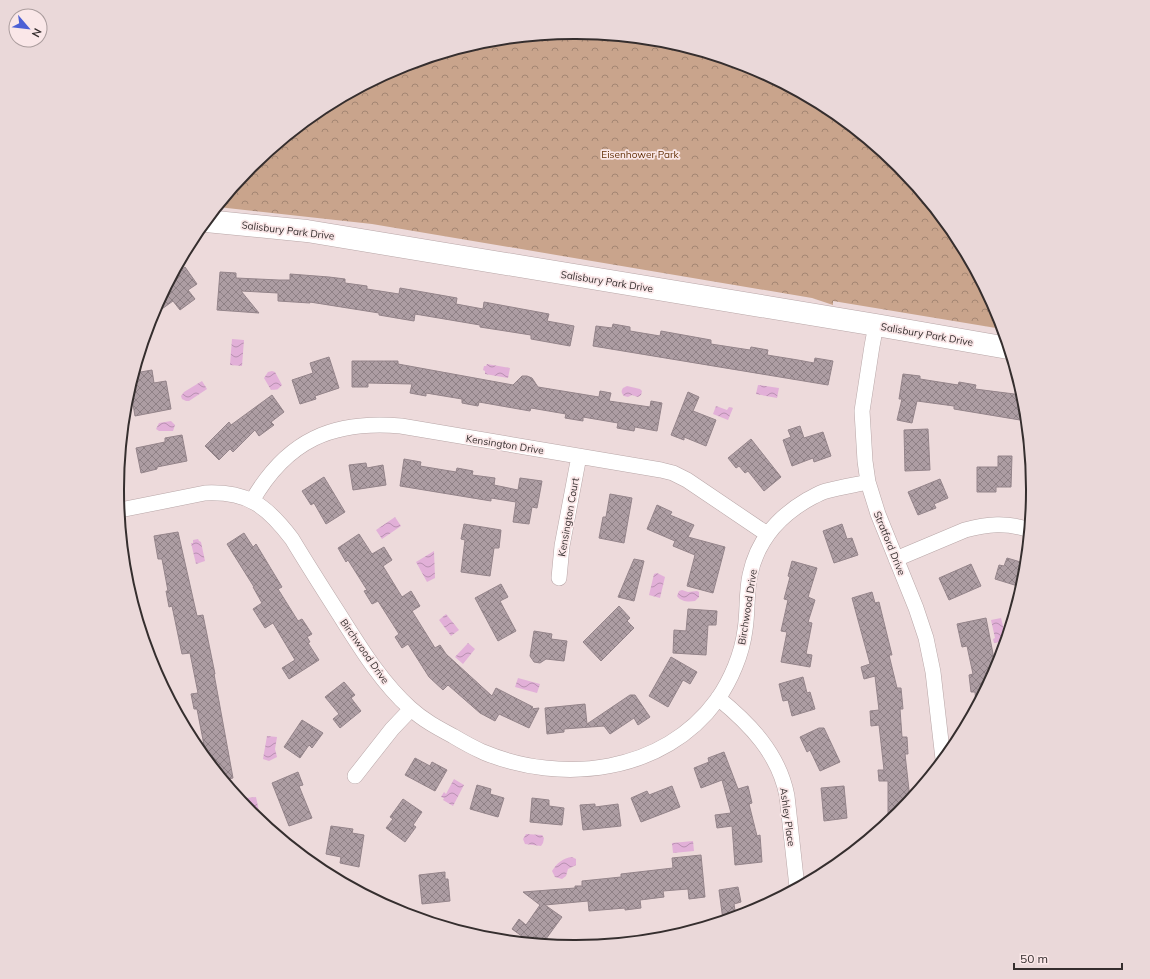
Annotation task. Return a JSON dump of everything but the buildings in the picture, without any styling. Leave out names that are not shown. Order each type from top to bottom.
[{"type":"main road","name":"Salisbury Park Drive","points":[[212,223],[307,231],[1003,347]]},
{"type":"street","points":[[209,227],[231,224]]},
{"type":"street","name":"Stratford Drive","points":[[876,325],[862,411],[865,461],[868,482],[878,514],[916,608],[930,652],[941,752]]},
{"type":"street","name":"Kensington Drive","points":[[252,501],[261,485],[270,474],[295,450],[310,440],[352,426],[401,426],[643,466],[673,473],[694,484],[767,534]]},
{"type":"street","name":"Kensington Court","points":[[559,578],[562,546],[579,456]]},
{"type":"street","name":"Birchwood Drive","points":[[125,509],[205,493],[233,495],[252,501],[266,509],[279,522],[292,539],[358,645],[382,678],[410,709],[445,732],[484,752],[532,766],[550,769],[575,770],[620,764],[657,751],[672,743],[689,730],[708,711],[718,698],[735,667],[745,630],[750,576],[758,552],[767,534],[779,520],[791,510],[820,493],[868,482]]},
{"type":"street","points":[[896,559],[965,530],[976,527],[1004,524],[1024,529]]},
{"type":"street","name":"Ashley Place","points":[[718,698],[754,730],[765,745],[783,782],[796,882]]},
{"type":"street","points":[[355,776],[392,728],[410,709]]},
{"type":"green space","name":"Eisenhower Park","points":[[575,39],[634,43],[692,54],[747,73],[800,99],[849,132],[894,171],[914,192],[950,239],[979,290],[995,328],[833,301],[833,305],[812,298],[372,224],[224,208],[256,171],[301,132],[350,99],[403,73],[458,54],[516,43]]},
{"type":"water","points":[[232,339],[244,340],[242,366],[230,365]]},
{"type":"water","points":[[487,364],[510,368],[508,378],[485,374],[485,371],[483,370],[484,366]]},
{"type":"water","points":[[268,372],[275,372],[282,385],[277,389],[271,390],[264,378]]},
{"type":"water","points":[[202,381],[207,389],[189,401],[182,399],[181,396],[184,392]]},
{"type":"water","points":[[758,385],[779,388],[777,398],[756,394]]},
{"type":"water","points":[[627,386],[640,389],[642,391],[641,395],[638,397],[632,395],[628,397],[624,396],[622,390]]},
{"type":"water","points":[[716,406],[727,410],[729,407],[733,408],[728,420],[713,414]]},
{"type":"water","points":[[171,421],[175,425],[173,431],[159,431],[156,429],[159,423]]},
{"type":"water","points":[[395,517],[401,526],[382,539],[376,530]]},
{"type":"water","points":[[198,539],[201,542],[205,561],[196,564],[191,543],[193,543],[193,540]]},
{"type":"water","points":[[434,551],[435,578],[427,582],[416,562]]},
{"type":"water","points":[[657,573],[665,577],[660,598],[649,595],[654,574]]},
{"type":"water","points":[[682,590],[688,592],[697,591],[699,592],[699,597],[695,601],[683,600],[677,596],[679,591]]},
{"type":"water","points":[[446,614],[459,630],[451,636],[439,620]]},
{"type":"water","points":[[1001,618],[1004,628],[999,642],[994,643],[993,639],[995,638],[991,620]]},
{"type":"water","points":[[468,643],[475,649],[463,664],[455,657]]},
{"type":"water","points":[[518,678],[540,684],[537,693],[515,687]]},
{"type":"water","points":[[267,736],[277,737],[275,749],[277,757],[269,761],[263,759]]},
{"type":"water","points":[[454,779],[464,785],[453,806],[441,797],[444,792],[446,794]]},
{"type":"water","points":[[256,797],[259,811],[256,808],[246,798]]},
{"type":"water","points":[[526,834],[542,835],[544,838],[543,843],[541,846],[525,844],[523,839]]},
{"type":"water","points":[[693,841],[694,851],[673,853],[672,843]]},
{"type":"water","points":[[572,857],[576,859],[576,865],[568,869],[566,876],[562,879],[555,877],[552,871],[560,861]]}]
